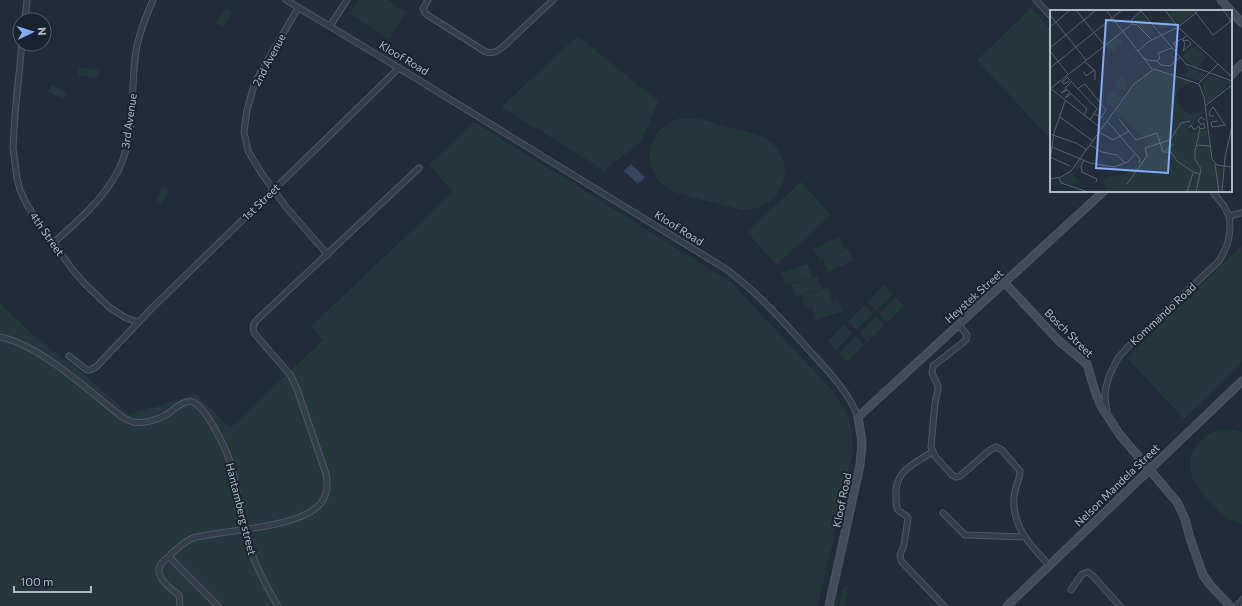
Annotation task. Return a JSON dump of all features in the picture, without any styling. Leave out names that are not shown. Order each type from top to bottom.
[{"type":"street","points":[[26,12],[27,0]]},
{"type":"street","name":"3rd Avenue","points":[[53,244],[80,220],[103,193],[118,171],[127,143],[137,43],[147,12],[153,0]]},
{"type":"street","name":"Kloof Road","points":[[286,0],[726,269],[744,282],[759,296],[791,330],[838,383],[854,407],[858,417],[862,442],[860,466],[829,606]]},
{"type":"street","points":[[330,26],[347,0]]},
{"type":"street","points":[[428,0],[423,9],[426,14],[484,51],[491,53],[498,51],[504,46],[553,0]]},
{"type":"street","points":[[1036,0],[1050,15]]},
{"type":"street","points":[[1221,0],[1230,10]]},
{"type":"street","name":"2nd Avenue","points":[[298,8],[255,82],[250,97],[244,132],[248,151],[273,190],[328,255]]},
{"type":"street","points":[[1232,12],[1242,23]]},
{"type":"street","name":"4th Street","points":[[21,52],[13,148],[17,178],[27,205],[53,244],[72,269],[95,295],[109,307],[126,318],[138,322]]},
{"type":"street","points":[[1232,74],[1242,64]]},
{"type":"street","name":"1st Street","points":[[69,356],[87,370],[96,367],[138,322],[399,68]]},
{"type":"street","points":[[1232,79],[1242,70]]},
{"type":"street","points":[[180,606],[180,597],[166,585],[160,577],[159,570],[161,563],[171,554],[191,539],[289,521],[316,507],[321,503],[325,496],[327,481],[326,474],[297,389],[288,373],[253,331],[253,327],[256,320],[328,255],[419,168]]},
{"type":"street","name":"Heystek Street","points":[[858,417],[1006,283],[1103,192]]},
{"type":"street","points":[[1213,192],[1224,206],[1229,216],[1242,213]]},
{"type":"street","name":"Kommando Road","points":[[1108,417],[1105,397],[1112,367],[1128,347],[1219,261],[1230,238],[1229,216]]},
{"type":"street","name":"Bosch Street","points":[[1006,283],[1059,341],[1087,364],[1101,406],[1120,435],[1172,495],[1181,509],[1203,575],[1230,606]]},
{"type":"street","points":[[959,325],[968,335],[966,340],[936,364],[932,369],[932,373],[938,386],[931,434],[932,452],[949,472],[956,477],[960,476],[990,450],[996,447],[1002,450],[1018,466],[1020,471],[1015,492],[1014,506],[1017,522],[1024,537],[1049,565]]},
{"type":"street","name":"Hantamberg street","points":[[0,337],[18,342],[47,359],[122,417],[128,420],[140,422],[150,421],[164,416],[188,402],[193,402],[202,409],[219,436],[232,468],[244,529],[252,555],[262,579],[278,606]]},
{"type":"street","name":"Nelson Mandela Street","points":[[1007,606],[1242,381]]},
{"type":"street","points":[[932,452],[901,474],[896,484],[896,505],[898,510],[905,514],[908,518],[904,544],[900,555],[901,561],[944,606]]},
{"type":"street","points":[[943,513],[965,535],[1024,537]]},
{"type":"street","points":[[170,556],[218,606]]},
{"type":"street","points":[[1071,590],[1082,574],[1088,572],[1120,606]]},
{"type":"street","points":[[1237,606],[1242,600]]},
{"type":"green space","points":[[358,0],[388,0],[406,12],[389,39],[349,14]]},
{"type":"green space","points":[[226,8],[233,12],[223,27],[216,23]]},
{"type":"green space","points":[[1031,8],[1050,29],[1050,139],[977,60]]},
{"type":"green space","points":[[578,36],[658,101],[641,142],[604,170],[501,107]]},
{"type":"green space","points":[[79,68],[99,69],[98,78],[79,76]]},
{"type":"green space","points":[[52,84],[67,93],[63,100],[48,91]]},
{"type":"green space","points":[[681,118],[700,119],[751,133],[762,137],[773,144],[781,156],[784,167],[784,178],[774,197],[765,204],[754,209],[742,210],[674,192],[662,184],[653,172],[651,165],[650,150],[652,143],[663,127]]},
{"type":"green space","points":[[474,122],[732,283],[833,391],[845,410],[852,432],[853,453],[818,606],[0,606],[0,303],[33,335],[85,375],[129,414],[196,394],[230,428],[323,340],[311,326],[453,192],[429,165]]},
{"type":"green space","points":[[801,182],[831,215],[776,265],[747,232]]},
{"type":"green space","points":[[162,187],[169,190],[161,205],[155,202]]},
{"type":"green space","points":[[840,237],[845,249],[825,258],[849,248],[854,260],[828,272],[823,259],[819,260],[813,248]]},
{"type":"green space","points":[[1242,245],[1242,362],[1184,419],[1127,358]]},
{"type":"green space","points":[[808,264],[812,277],[785,285],[781,272]]},
{"type":"green space","points":[[818,276],[822,289],[795,296],[791,284]]},
{"type":"green space","points":[[884,285],[893,294],[876,311],[867,302]]},
{"type":"green space","points":[[828,288],[832,301],[838,299],[842,312],[815,320],[812,307],[805,308],[802,295]]},
{"type":"green space","points":[[896,297],[904,306],[887,323],[879,314]]},
{"type":"green space","points":[[865,305],[873,314],[856,330],[848,321]]},
{"type":"green space","points":[[876,316],[885,325],[867,342],[859,333]]},
{"type":"green space","points":[[844,325],[853,333],[836,350],[827,341]]},
{"type":"green space","points":[[856,336],[864,345],[847,362],[839,353]]},
{"type":"green space","points":[[1224,429],[1242,432],[1242,524],[1229,519],[1202,493],[1194,482],[1191,473],[1190,464],[1192,455],[1200,441],[1215,431]]},
{"type":"green space","points":[[848,585],[845,606],[839,606],[843,588]]},
{"type":"water","points":[[631,164],[645,177],[638,184],[624,171]]}]
